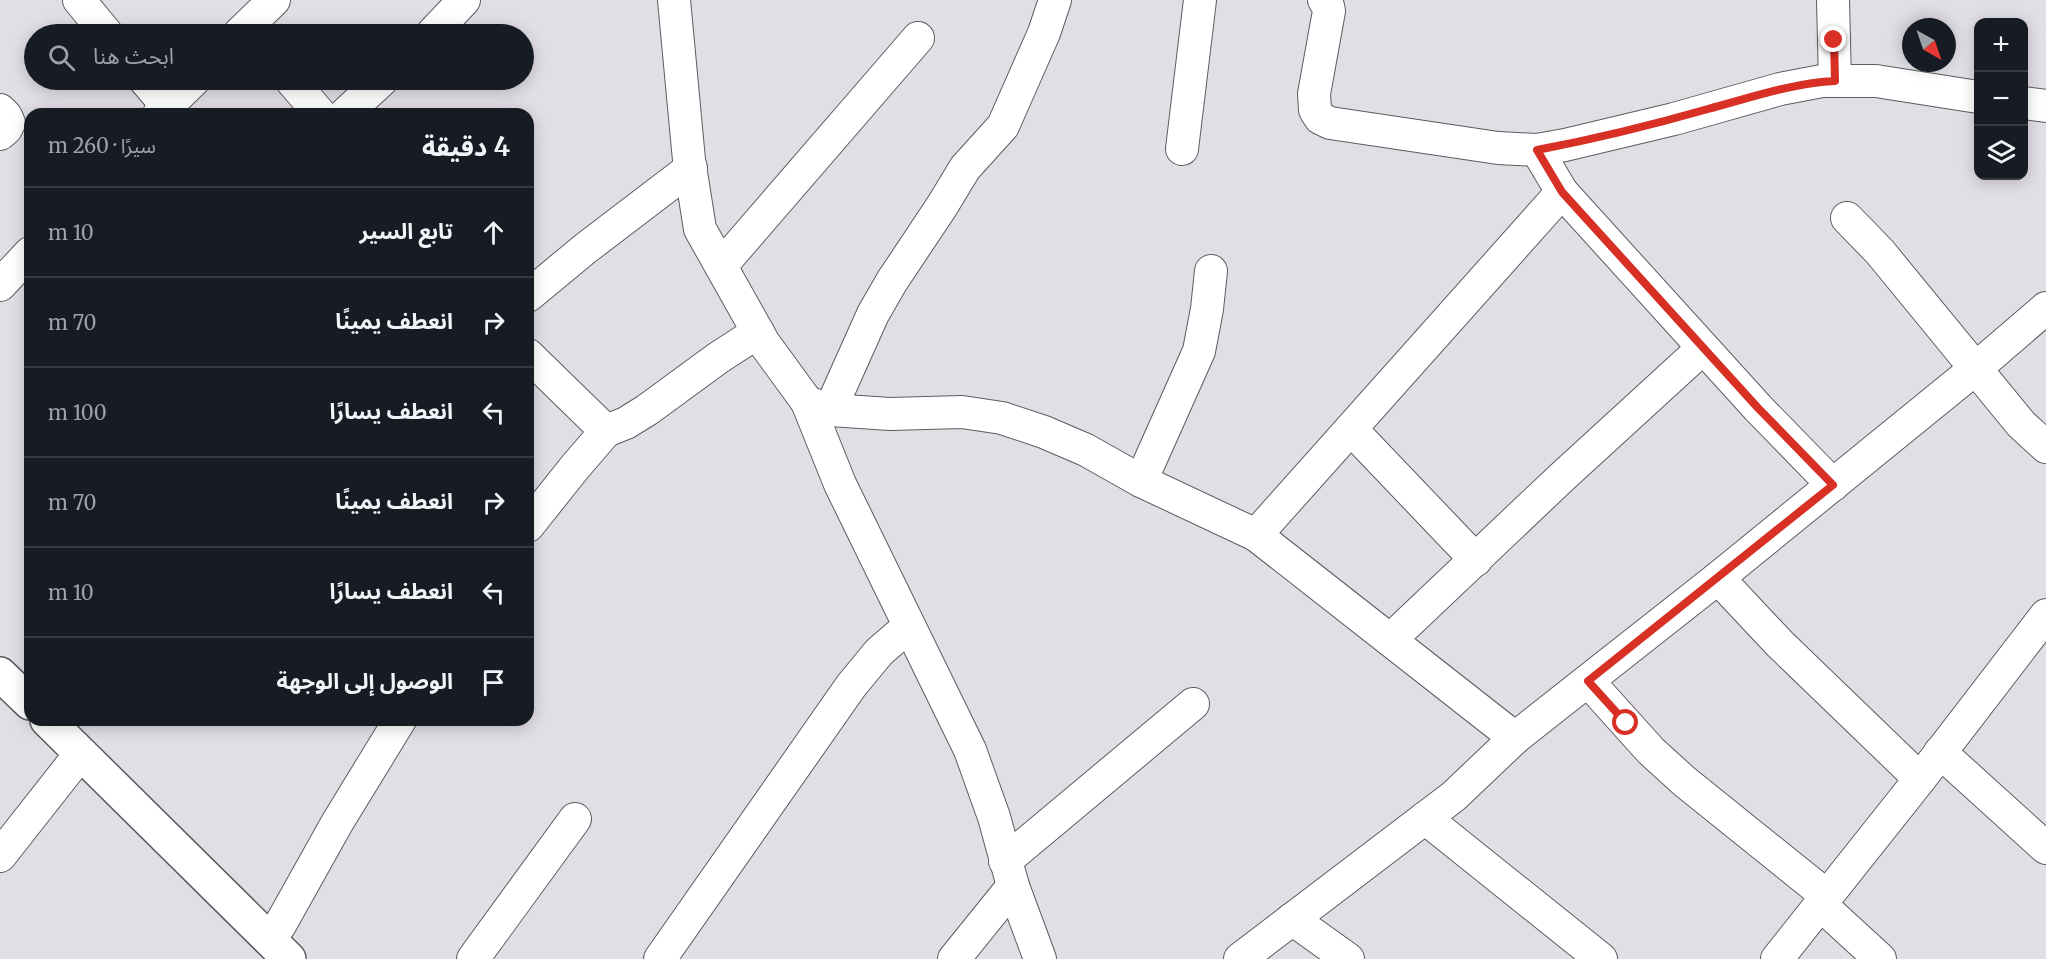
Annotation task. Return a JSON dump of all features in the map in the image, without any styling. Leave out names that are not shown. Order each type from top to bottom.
[{"type":"main road","points":[[0,674],[24,697]]},
{"type":"main road","points":[[53,726],[279,949]]},
{"type":"street","points":[[79,0],[99,24]]},
{"type":"street","points":[[253,24],[274,0]]},
{"type":"street","points":[[441,24],[464,0]]},
{"type":"street","points":[[674,0],[691,168],[700,228],[758,332],[818,406],[840,484],[970,750],[994,817],[1009,874],[1040,959]]},
{"type":"street","points":[[818,406],[892,281],[965,168],[1003,126],[1044,33],[1055,0]]},
{"type":"street","points":[[1182,149],[1200,0]]},
{"type":"street","points":[[1324,0],[1329,11],[1314,94],[1315,110],[1320,118],[1330,123],[1359,128],[1498,148],[1537,150],[1674,119],[1780,89],[1822,81],[1876,81],[1974,96]]},
{"type":"street","points":[[1833,0],[1835,81]]},
{"type":"street","points":[[721,266],[918,38]]},
{"type":"street","points":[[151,90],[162,108]]},
{"type":"street","points":[[165,108],[184,90]]},
{"type":"street","points":[[300,90],[315,108]]},
{"type":"street","points":[[352,108],[371,90]]},
{"type":"street","points":[[2028,104],[2046,106]]},
{"type":"street","points":[[0,110],[9,123],[0,134]]},
{"type":"street","points":[[1537,150],[1562,192],[1758,408],[1833,485]]},
{"type":"street","points":[[534,291],[691,168]]},
{"type":"street","points":[[1256,535],[1562,192]]},
{"type":"street","points":[[1847,218],[1880,252],[2021,424],[2046,447]]},
{"type":"street","points":[[1140,481],[1199,351],[1211,271]]},
{"type":"street","points":[[1240,959],[1454,796],[1515,738],[1833,485],[2046,308]]},
{"type":"street","points":[[534,518],[606,431],[626,423],[647,410],[758,332]]},
{"type":"street","points":[[1390,640],[1561,478],[1703,348]]},
{"type":"street","points":[[534,361],[606,431]]},
{"type":"street","points":[[818,406],[890,414],[962,412],[1002,418],[1044,432],[1086,450],[1140,481],[1256,535],[1515,738]]},
{"type":"street","points":[[1351,429],[1476,560]]},
{"type":"street","points":[[1718,578],[1780,644],[1920,779]]},
{"type":"street","points":[[1777,959],[2046,615]]},
{"type":"street","points":[[660,959],[851,686],[879,652],[909,626]]},
{"type":"street","points":[[1588,681],[1651,751],[1823,900],[1881,959]]},
{"type":"street","points":[[954,959],[1009,874],[1193,704]]},
{"type":"street","points":[[279,949],[280,925],[337,823],[396,726]]},
{"type":"street","points":[[1940,752],[2046,848]]},
{"type":"street","points":[[0,855],[81,753]]},
{"type":"street","points":[[1425,818],[1601,959]]},
{"type":"street","points":[[473,959],[575,819]]},
{"type":"street","points":[[1292,919],[1348,959]]},
{"type":"route","points":[[1626,723],[1588,681],[1833,485],[1758,408],[1562,192],[1537,150],[1674,119],[1780,89],[1822,81],[1835,81],[1834,40]]}]
